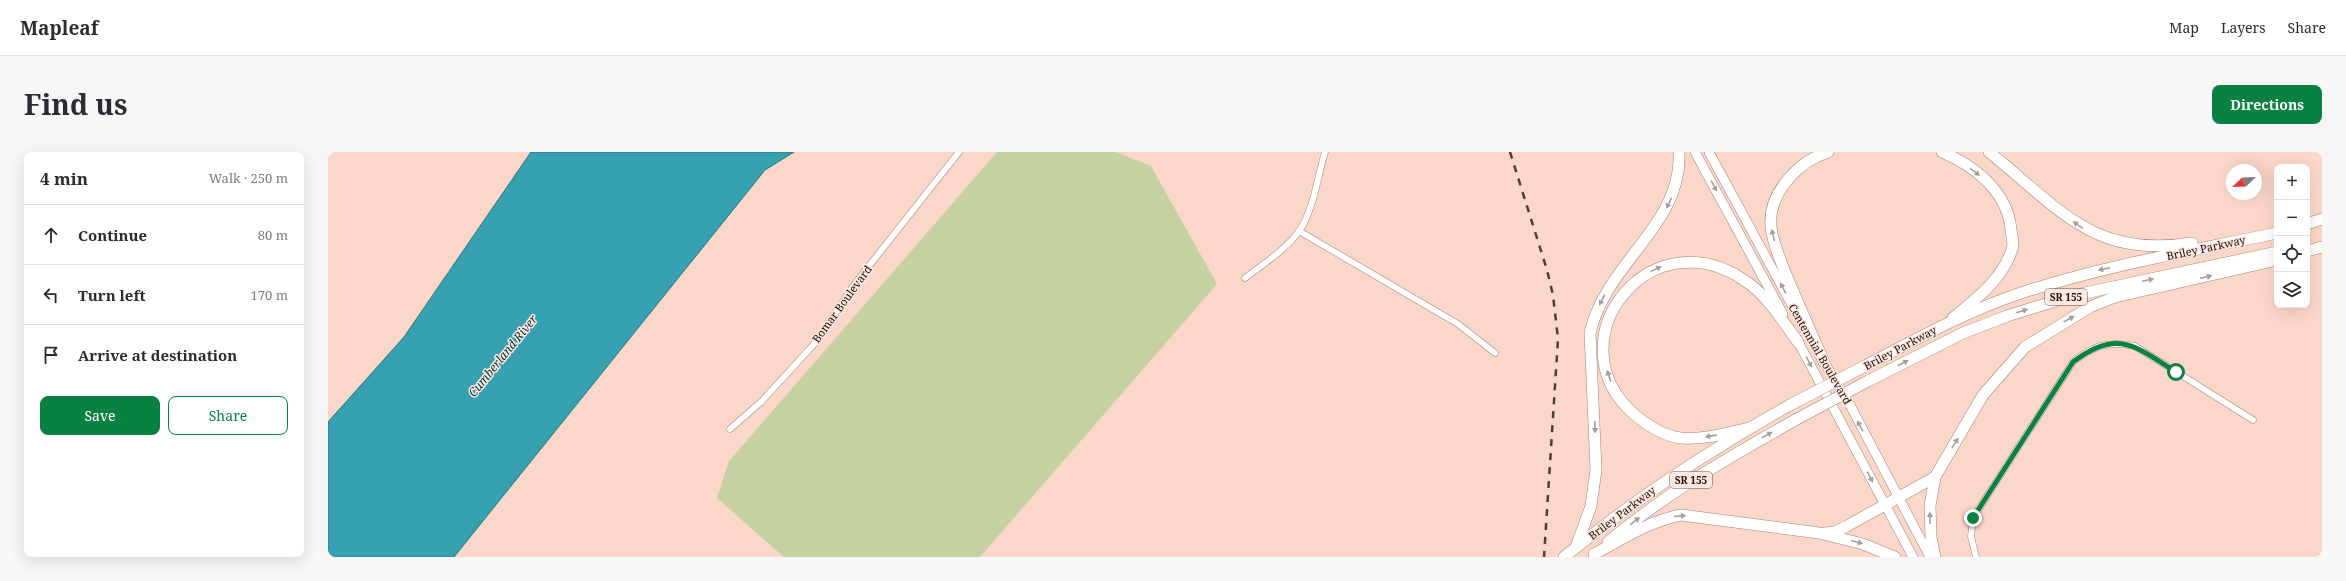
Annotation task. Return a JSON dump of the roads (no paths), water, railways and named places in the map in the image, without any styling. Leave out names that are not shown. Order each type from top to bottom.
[{"type":"highway","points":[[1576,547],[1591,506],[1596,470],[1590,333],[1595,314],[1616,276],[1665,212],[1680,173],[1679,152]]},
{"type":"highway","points":[[1824,362],[1777,249],[1771,226],[1773,206],[1782,187],[1794,173],[1808,162],[1828,152]]},
{"type":"highway","points":[[1942,152],[1955,158],[1994,188],[2010,219],[2013,248],[2001,271],[1983,293],[1946,324]]},
{"type":"highway","points":[[1990,152],[2079,226],[2102,238],[2128,245],[2169,247],[2209,241],[2238,241]]},
{"type":"highway","points":[[2310,223],[2322,219]]},
{"type":"highway","name":"Briley Parkway","points":[[1564,557],[1664,481],[1750,428],[1946,324],[2022,292],[2092,271],[2274,234]]},
{"type":"highway","points":[[2310,243],[2322,239]]},
{"type":"highway","points":[[2310,250],[2322,247]]},
{"type":"highway","name":"Briley Parkway","points":[[1592,556],[1666,496],[1715,464],[1868,381],[1963,333],[2028,309],[2071,296],[2274,253]]},
{"type":"highway","points":[[1750,428],[1700,438],[1679,438],[1657,430],[1629,410],[1609,379],[1604,359],[1604,340],[1608,320],[1617,302],[1630,285],[1647,273],[1665,265],[1685,261],[1713,264],[1732,272],[1753,286],[1798,342]]},
{"type":"highway","points":[[1934,557],[1930,537],[1930,506],[1935,477],[1983,395],[2025,347],[2090,307],[2115,297],[2274,261]]},
{"type":"highway","points":[[1819,533],[1835,532],[1935,477]]},
{"type":"highway","points":[[1592,556],[1641,528],[1662,519],[1682,516],[1819,533],[1863,544],[1895,557]]},
{"type":"main road","name":"Centennial Boulevard","points":[[1695,152],[1913,557]]},
{"type":"main road","name":"Centennial Boulevard","points":[[1709,152],[1824,362],[1850,405],[1930,557]]},
{"type":"street","name":"Bomar Boulevard","points":[[730,429],[762,402],[816,342],[854,285],[959,152]]},
{"type":"street","points":[[1245,278],[1292,240],[1299,231],[1308,213],[1325,152]]},
{"type":"street","points":[[1299,231],[1458,324],[1495,353]]},
{"type":"street","points":[[1976,557],[1971,537],[1973,518],[2073,362],[2090,349],[2116,343],[2135,346],[2253,420]]},
{"type":"water","name":"Cumberland River","points":[[531,152],[794,152],[765,170],[454,557],[328,557],[328,422],[404,337]]},
{"type":"railway","points":[[1510,152],[1547,270],[1553,295],[1558,339],[1544,557]]}]
